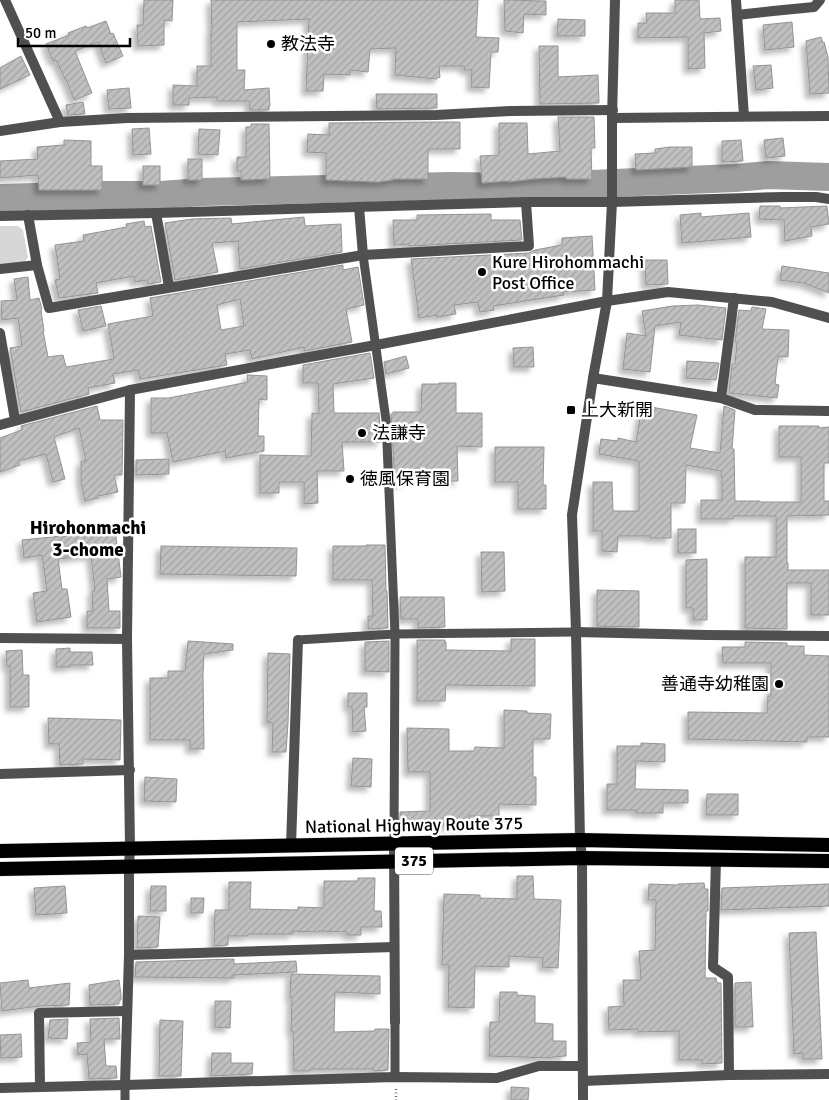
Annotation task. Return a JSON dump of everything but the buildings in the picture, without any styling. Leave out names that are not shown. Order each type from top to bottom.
[{"type":"highway","name":"National Highway Route 375","points":[[0,851],[580,840],[829,845]]},
{"type":"highway","name":"National Highway Route 375","points":[[0,869],[582,858],[829,861]]},
{"type":"street","points":[[5,0],[60,122]]},
{"type":"street","points":[[582,1100],[582,858],[572,515],[607,301],[612,202],[615,0]]},
{"type":"street","points":[[736,0],[744,116]]},
{"type":"street","points":[[737,15],[814,7],[820,0]]},
{"type":"street","points":[[0,131],[60,122],[127,118],[436,115],[511,111],[829,116]]},
{"type":"street","points":[[0,216],[816,196],[829,199]]},
{"type":"street","points":[[28,215],[37,265],[49,308],[363,255],[529,246],[526,202]]},
{"type":"street","points":[[359,207],[363,255]]},
{"type":"street","points":[[156,213],[169,288]]},
{"type":"street","points":[[0,269],[37,265]]},
{"type":"street","points":[[0,425],[130,390],[607,301],[668,292],[772,302],[829,318]]},
{"type":"street","points":[[721,398],[734,298]]},
{"type":"street","points":[[0,334],[16,420]]},
{"type":"street","points":[[593,378],[721,398],[755,410],[829,411]]},
{"type":"street","points":[[125,1086],[130,848],[128,639],[130,390]]},
{"type":"street","points":[[576,632],[829,636]]},
{"type":"street","points":[[0,638],[128,639]]},
{"type":"street","points":[[291,846],[298,640]]},
{"type":"street","points":[[0,774],[130,770]]},
{"type":"street","points":[[394,844],[395,1022]]},
{"type":"street","points":[[716,860],[713,967],[728,977],[729,1075]]},
{"type":"street","points":[[129,955],[394,947]]},
{"type":"street","points":[[40,1087],[39,1012],[127,1012]]},
{"type":"street","points":[[0,1088],[395,1077],[497,1078],[539,1066],[582,1066]]},
{"type":"street","points":[[583,1080],[829,1074]]},
{"type":"lane","points":[[363,255],[386,420],[395,634],[394,844]]},
{"type":"lane","points":[[298,640],[395,634],[576,632]]},
{"type":"lane","points":[[395,1022],[395,1077]]},
{"type":"lane","points":[[125,1086],[125,1100]]},
{"type":"shaded area","points":[[0,226],[18,226],[23,230],[28,257],[24,263],[0,265]]},
{"type":"waterway","points":[[0,198],[450,186],[519,187],[768,175],[829,177]]},
{"type":"place","name":"教法寺","points":[[271,44]]},
{"type":"place","name":"Kure Hirohommachi Post Office","points":[[482,272]]},
{"type":"place","name":"上大新開","points":[[571,410]]},
{"type":"place","name":"法謙寺","points":[[362,433]]},
{"type":"place","name":"徳風保育園","points":[[350,479]]},
{"type":"place","name":"善通寺幼稚園","points":[[779,684]]},
{"type":"district","name":"Hirohonmachi 3-chome","points":[[88,539]]}]
